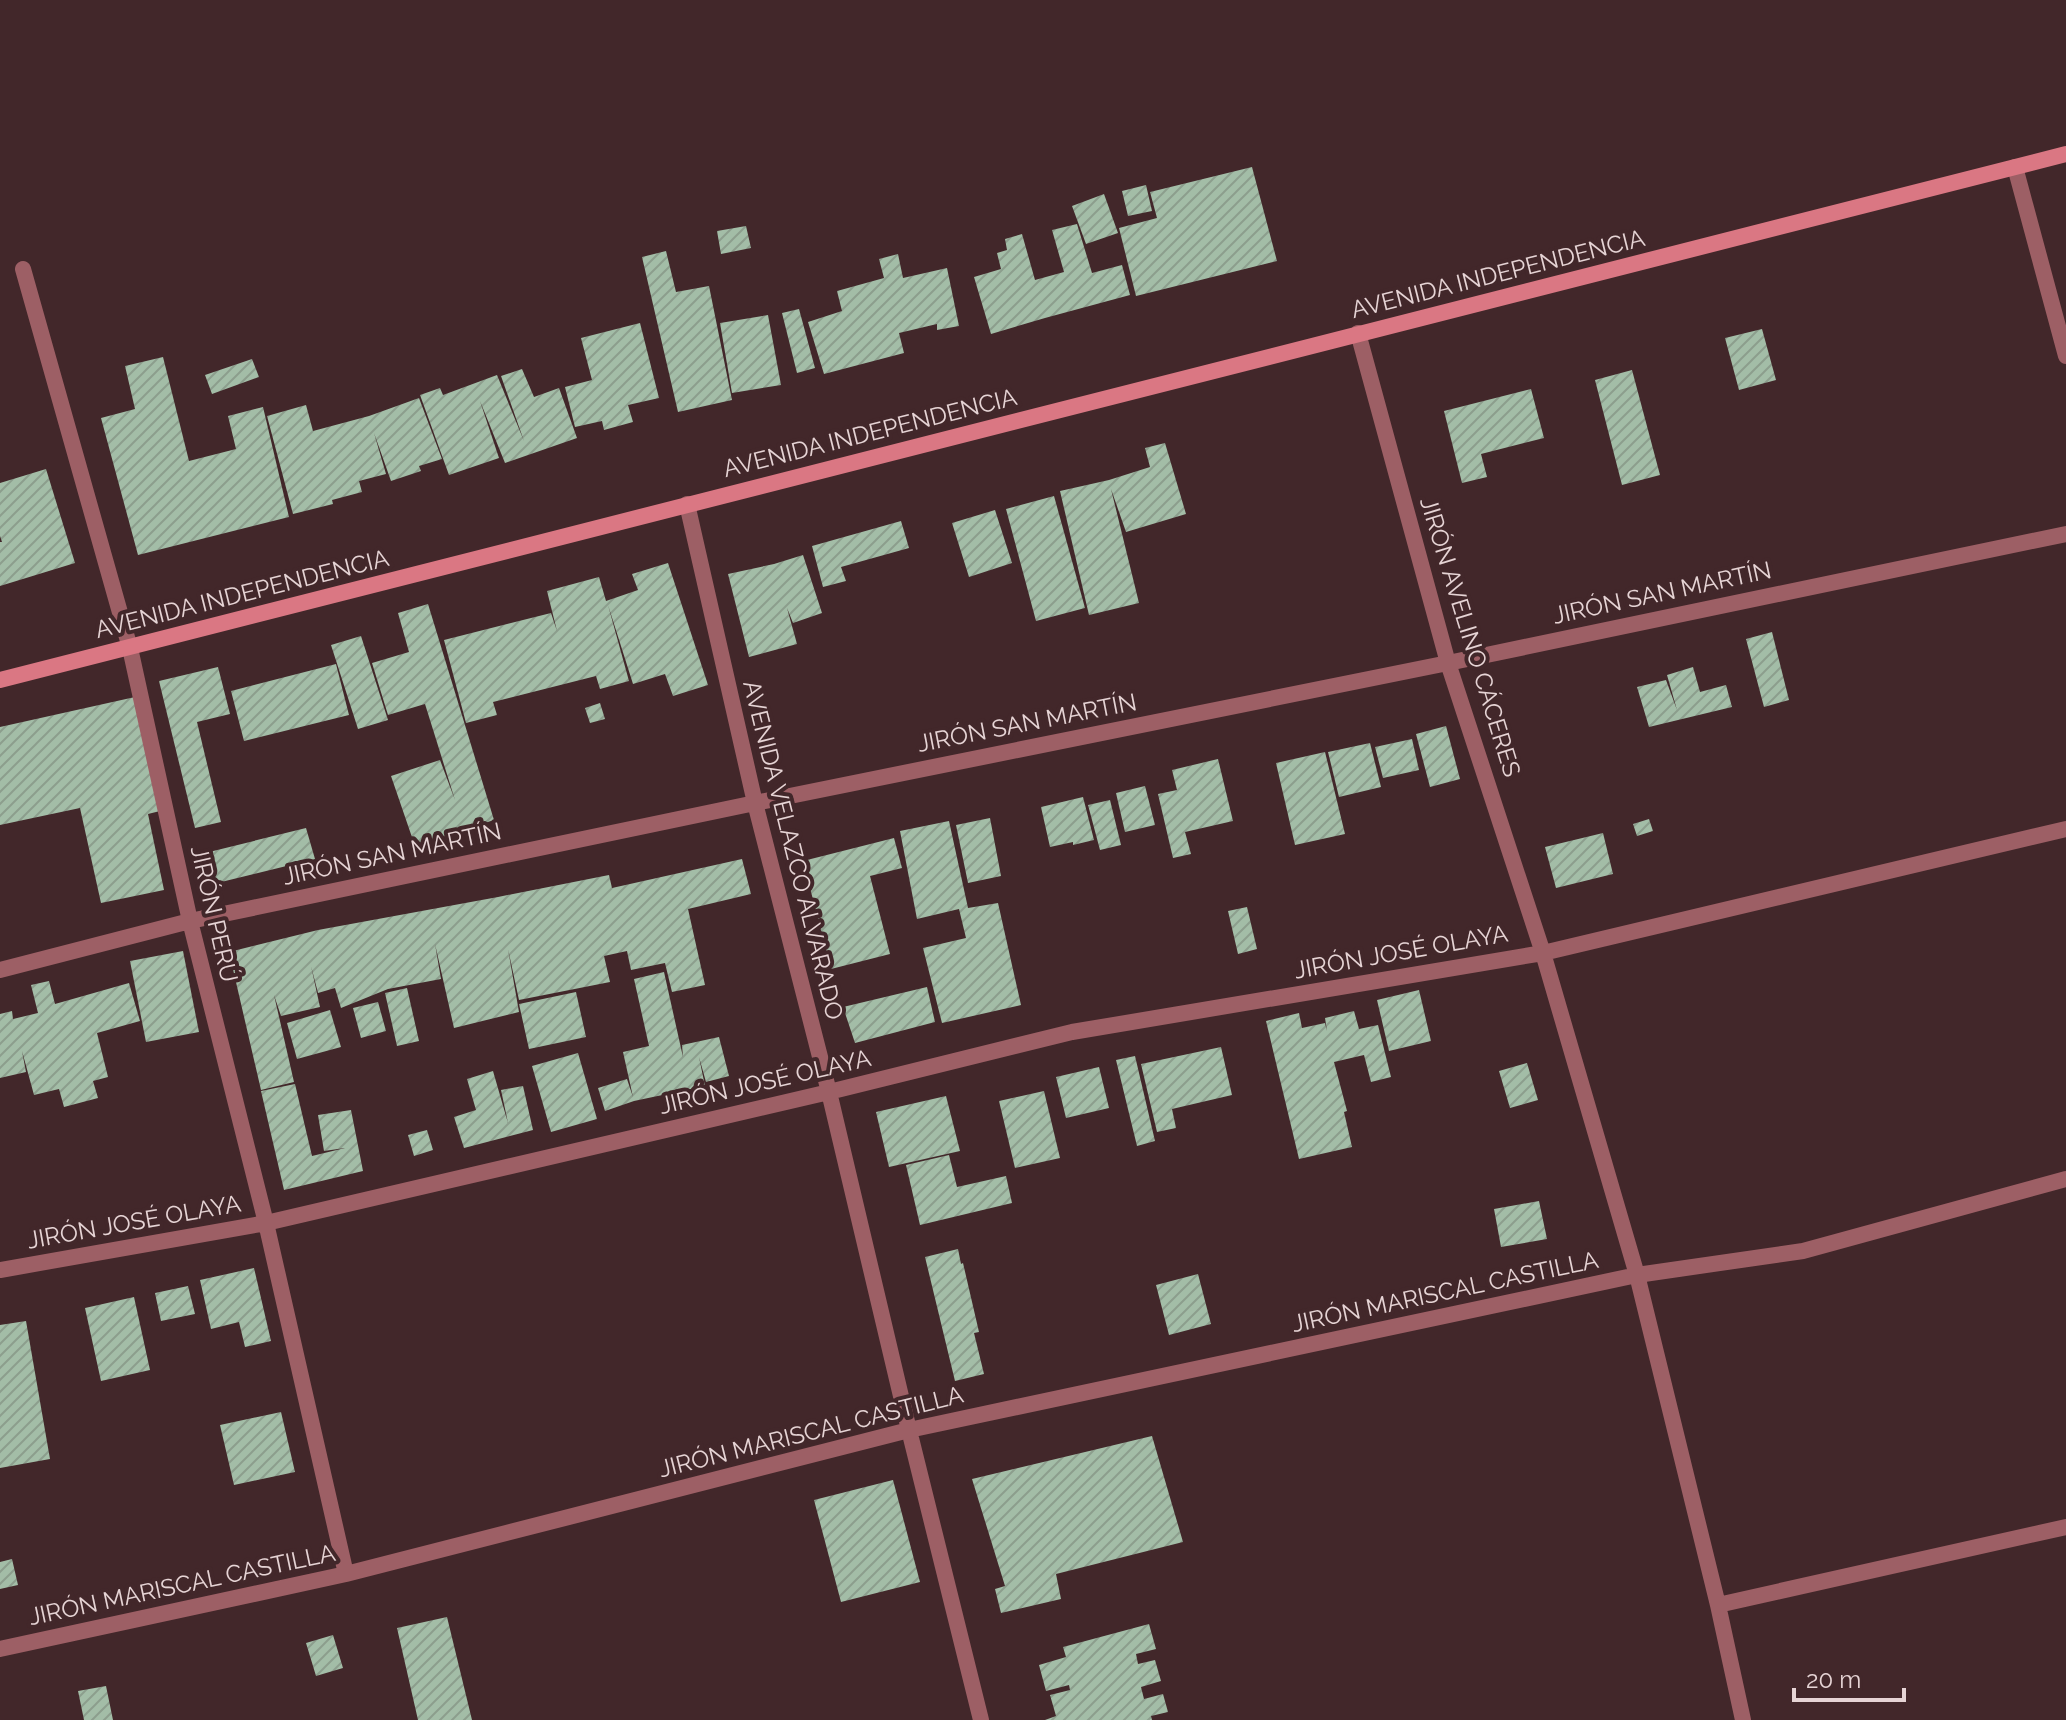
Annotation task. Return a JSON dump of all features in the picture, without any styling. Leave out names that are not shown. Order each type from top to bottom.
[{"type":"main road","name":"AVENIDA INDEPENDENCIA","points":[[0,680],[2066,154]]},
{"type":"street","points":[[2015,167],[2066,356]]},
{"type":"street","name":"JIRÓN PERÚ","points":[[23,269],[130,648],[190,921],[266,1223],[346,1574]]},
{"type":"street","name":"JIRÓN AVELINO CÁCERES","points":[[1358,333],[1448,663],[1543,953],[1637,1275],[1743,1720]]},
{"type":"street","name":"AVENIDA VELAZCO ALVARADO","points":[[687,504],[755,803],[829,1092],[981,1720]]},
{"type":"street","name":"JIRÓN SAN MARTÍN","points":[[0,970],[190,921],[2066,534]]},
{"type":"street","name":"JIRÓN JOSÉ OLAYA","points":[[0,1270],[266,1223],[1072,1032],[1543,953],[2066,829]]},
{"type":"street","name":"JIRÓN MARISCAL CASTILLA","points":[[0,1649],[346,1574],[909,1430],[1637,1275],[1803,1251],[2066,1179]]},
{"type":"street","points":[[1718,1605],[2066,1527]]},
{"type":"building","points":[[1252,167],[1277,261],[1136,296],[1119,228],[1157,218],[1150,192]]},
{"type":"building","points":[[1146,185],[1152,211],[1128,216],[1122,191]]},
{"type":"building","points":[[1104,194],[1118,233],[1086,244],[1072,206]]},
{"type":"building","points":[[1077,224],[1092,273],[1122,265],[1130,295],[991,334],[974,277],[1001,269],[997,253],[1007,250],[1005,239],[1022,234],[1035,280],[1064,272],[1052,230]]},
{"type":"building","points":[[746,226],[751,248],[721,254],[717,231]]},
{"type":"building","points":[[666,251],[676,292],[709,286],[732,400],[678,412],[642,257]]},
{"type":"building","points":[[898,254],[903,278],[947,268],[959,326],[937,330],[937,324],[899,333],[904,353],[824,374],[808,322],[842,311],[837,291],[884,278],[879,259]]},
{"type":"building","points":[[799,309],[815,368],[797,373],[782,313]]},
{"type":"building","points":[[768,315],[781,385],[732,393],[720,323]]},
{"type":"building","points":[[640,323],[659,398],[628,405],[633,422],[604,430],[602,421],[575,427],[565,387],[592,380],[581,338]]},
{"type":"building","points":[[1762,329],[1776,380],[1739,390],[1725,338]]},
{"type":"building","points":[[163,357],[189,461],[236,449],[228,416],[263,407],[289,517],[138,555],[101,418],[135,409],[125,366]]},
{"type":"building","points":[[252,359],[259,377],[212,394],[205,375]]},
{"type":"building","points":[[522,369],[534,397],[559,388],[577,438],[505,463],[480,401],[499,458],[449,475],[420,395],[440,388],[443,395],[497,375],[524,441],[501,376]]},
{"type":"building","points":[[1632,370],[1660,475],[1622,485],[1595,380]]},
{"type":"building","points":[[1531,389],[1544,438],[1481,454],[1487,477],[1462,483],[1444,411]]},
{"type":"building","points":[[419,398],[442,459],[419,466],[421,471],[391,481],[374,433],[386,474],[359,481],[362,492],[332,500],[333,504],[293,514],[267,416],[306,405],[313,431]]},
{"type":"building","points":[[1165,443],[1186,514],[1126,532],[1111,489],[1139,603],[1089,615],[1060,491],[1150,467],[1145,448]]},
{"type":"building","points":[[46,469],[75,563],[0,586],[0,483]]},
{"type":"building","points":[[1054,496],[1085,608],[1036,621],[1006,509]]},
{"type":"building","points":[[995,510],[1012,563],[969,577],[952,523]]},
{"type":"building","points":[[901,521],[909,548],[841,567],[846,581],[823,587],[812,546]]},
{"type":"building","points":[[803,555],[822,613],[793,623],[787,608],[797,644],[749,657],[728,574]]},
{"type":"building","points":[[668,563],[708,685],[673,696],[665,674],[633,684],[608,605],[629,681],[600,689],[596,676],[493,702],[497,715],[466,723],[444,640],[551,613],[557,631],[547,591],[599,577],[606,601],[638,590],[632,574]]},
{"type":"building","points":[[428,604],[494,820],[415,846],[391,776],[440,760],[455,800],[425,704],[388,715],[372,663],[409,652],[398,613]]},
{"type":"building","points":[[1772,632],[1789,700],[1764,707],[1746,639]]},
{"type":"building","points":[[361,636],[388,720],[358,729],[331,645]]},
{"type":"building","points":[[336,664],[349,715],[244,741],[231,691]]},
{"type":"building","points":[[218,667],[230,714],[197,722],[221,822],[195,828],[159,681]]},
{"type":"building","points":[[1693,667],[1700,692],[1726,685],[1732,707],[1649,727],[1637,687],[1666,680],[1677,710],[1667,675]]},
{"type":"building","points":[[135,697],[160,811],[148,814],[164,890],[101,903],[80,808],[0,825],[0,727]]},
{"type":"building","points":[[600,703],[605,719],[590,723],[585,708]]},
{"type":"building","points":[[1446,726],[1460,779],[1430,787],[1416,734]]},
{"type":"building","points":[[1412,739],[1419,770],[1383,778],[1375,747]]},
{"type":"building","points":[[1370,743],[1381,787],[1339,797],[1328,752]]},
{"type":"building","points":[[1325,752],[1345,834],[1295,845],[1276,763]]},
{"type":"building","points":[[1218,759],[1233,821],[1185,832],[1191,854],[1173,858],[1158,794],[1177,790],[1172,770]]},
{"type":"building","points":[[1145,786],[1155,825],[1125,832],[1116,793]]},
{"type":"building","points":[[1083,797],[1094,840],[1050,847],[1041,807]]},
{"type":"building","points":[[1110,800],[1121,845],[1100,850],[1088,805]]},
{"type":"building","points":[[990,818],[1001,876],[968,883],[956,825]]},
{"type":"building","points":[[1649,819],[1653,831],[1637,836],[1633,824]]},
{"type":"building","points":[[949,821],[968,908],[998,903],[1021,1005],[942,1023],[923,948],[966,938],[959,909],[917,919],[900,831]]},
{"type":"building","points":[[306,828],[315,859],[213,884],[205,853]]},
{"type":"building","points":[[1603,833],[1613,874],[1556,888],[1545,847]]},
{"type":"building","points":[[894,838],[902,868],[870,876],[890,954],[831,969],[803,861]]},
{"type":"building","points":[[742,859],[751,894],[688,909],[705,985],[672,992],[665,963],[631,970],[627,951],[604,956],[610,982],[519,1000],[508,949],[519,1012],[454,1028],[435,944],[441,979],[388,989],[341,1008],[335,988],[318,993],[311,966],[320,1007],[281,1016],[274,995],[294,1082],[261,1090],[229,952],[318,930],[609,875],[612,888]]},
{"type":"building","points":[[1247,907],[1257,949],[1238,954],[1228,911]]},
{"type":"building","points":[[183,951],[199,1032],[146,1042],[130,961]]},
{"type":"building","points":[[664,972],[683,1057],[682,1045],[719,1037],[729,1076],[706,1082],[699,1057],[705,1086],[634,1101],[605,1111],[598,1088],[627,1079],[633,1097],[623,1052],[649,1046],[634,979]]},
{"type":"building","points":[[49,981],[55,1004],[129,983],[140,1021],[97,1033],[108,1077],[93,1081],[98,1098],[64,1107],[59,1089],[34,1095],[22,1051],[26,1072],[0,1078],[0,1014],[12,1011],[13,1019],[38,1013],[31,985]]},
{"type":"building","points":[[927,987],[935,1022],[855,1043],[843,1007]]},
{"type":"building","points":[[407,988],[419,1041],[397,1046],[385,993]]},
{"type":"building","points":[[1419,990],[1431,1041],[1389,1051],[1377,1000]]},
{"type":"building","points":[[576,992],[586,1037],[529,1049],[519,1004]]},
{"type":"building","points":[[378,1002],[386,1031],[361,1038],[353,1008]]},
{"type":"building","points":[[330,1010],[341,1047],[297,1059],[287,1023]]},
{"type":"building","points":[[1354,1011],[1359,1029],[1378,1025],[1391,1077],[1371,1082],[1364,1055],[1334,1062],[1347,1111],[1344,1112],[1352,1147],[1299,1159],[1266,1021],[1299,1013],[1302,1028],[1325,1023],[1327,1031],[1325,1018]]},
{"type":"building","points":[[1221,1047],[1232,1095],[1172,1109],[1176,1128],[1157,1132],[1141,1064]]},
{"type":"building","points":[[578,1053],[597,1119],[551,1132],[532,1066]]},
{"type":"building","points":[[1135,1056],[1155,1141],[1137,1146],[1116,1060]]},
{"type":"building","points":[[1527,1063],[1538,1100],[1510,1108],[1499,1071]]},
{"type":"building","points":[[1099,1067],[1109,1108],[1066,1118],[1056,1077]]},
{"type":"building","points":[[493,1071],[508,1123],[501,1090],[523,1086],[533,1130],[464,1148],[454,1117],[476,1110],[467,1079]]},
{"type":"building","points":[[295,1084],[312,1156],[345,1148],[324,1151],[318,1115],[351,1110],[363,1171],[284,1190],[261,1091]]},
{"type":"building","points":[[1044,1091],[1060,1158],[1015,1168],[999,1101]]},
{"type":"building","points":[[946,1096],[960,1151],[889,1167],[876,1112]]},
{"type":"building","points":[[427,1130],[433,1150],[414,1156],[408,1135]]},
{"type":"building","points":[[949,1155],[957,1187],[1006,1176],[1012,1203],[920,1225],[906,1165]]},
{"type":"building","points":[[1539,1201],[1547,1239],[1501,1247],[1494,1209]]},
{"type":"building","points":[[958,1249],[979,1332],[974,1333],[984,1374],[955,1381],[925,1257]]},
{"type":"building","points":[[254,1268],[271,1341],[245,1347],[239,1322],[211,1329],[200,1280]]},
{"type":"building","points":[[1198,1274],[1211,1324],[1169,1335],[1156,1285]]},
{"type":"building","points":[[188,1286],[195,1314],[161,1321],[155,1293]]},
{"type":"building","points":[[134,1297],[150,1370],[101,1381],[85,1308]]},
{"type":"building","points":[[26,1321],[50,1459],[0,1468],[0,1325]]},
{"type":"building","points":[[281,1412],[295,1472],[234,1485],[220,1425]]},
{"type":"building","points":[[1152,1436],[1183,1542],[1056,1574],[1061,1599],[1001,1613],[995,1589],[1005,1586],[972,1479]]},
{"type":"building","points":[[893,1480],[920,1582],[841,1602],[814,1500]]},
{"type":"building","points":[[12,1559],[18,1585],[0,1589],[0,1562]]},
{"type":"building","points":[[447,1617],[472,1720],[418,1720],[397,1628]]},
{"type":"building","points":[[1149,1624],[1156,1649],[1136,1654],[1138,1664],[1155,1660],[1161,1681],[1141,1687],[1144,1699],[1163,1694],[1168,1712],[1151,1716],[1152,1720],[1045,1720],[1056,1716],[1050,1695],[1070,1690],[1069,1685],[1046,1691],[1039,1665],[1066,1657],[1063,1647]]},
{"type":"building","points":[[333,1635],[343,1668],[316,1676],[306,1643]]},
{"type":"building","points":[[106,1686],[113,1720],[84,1720],[78,1691]]}]
